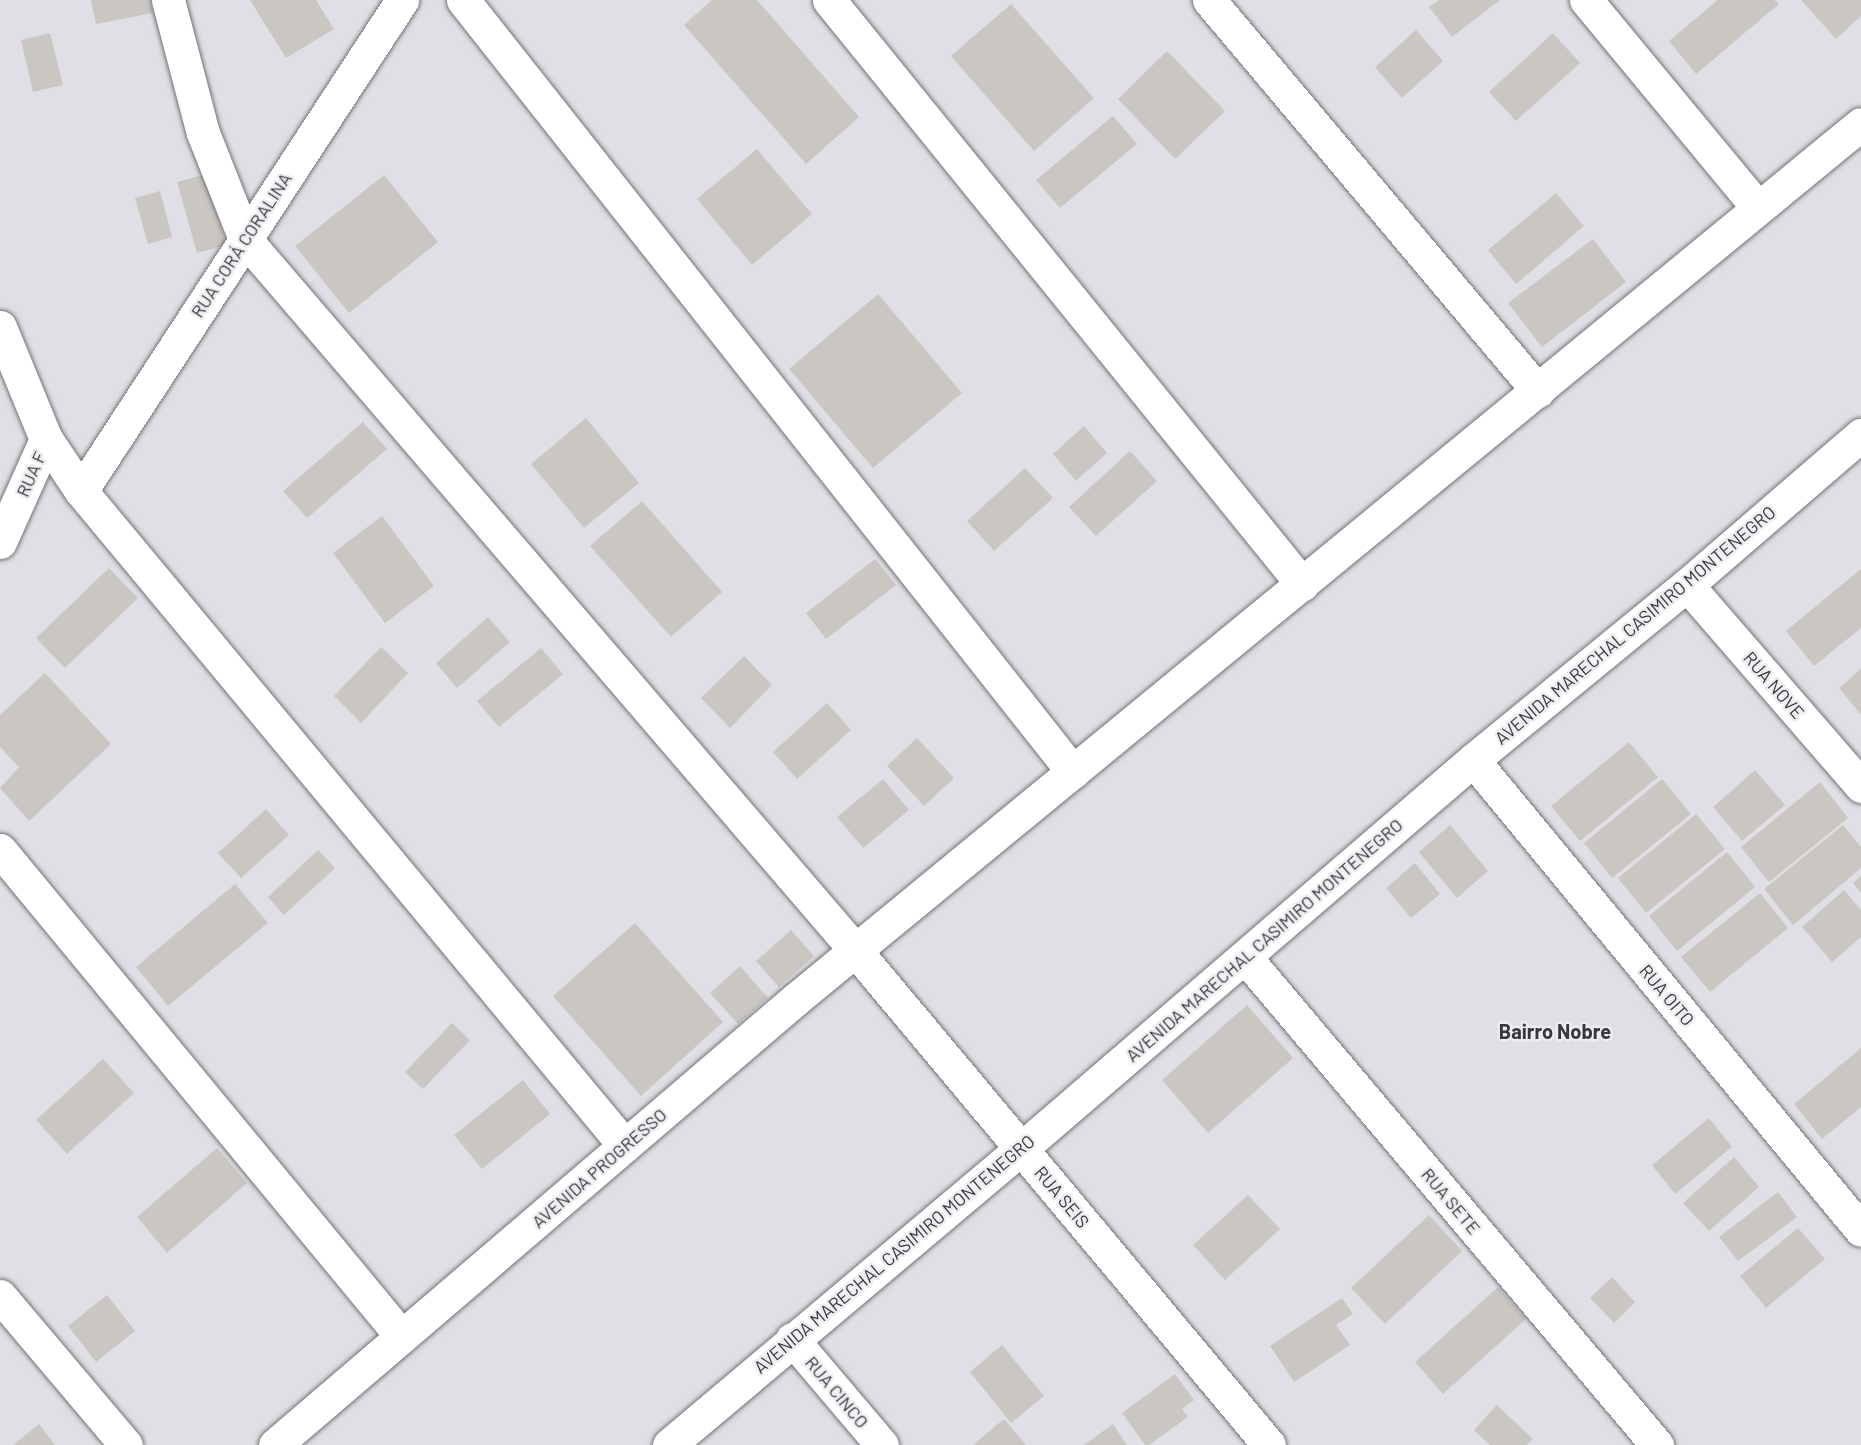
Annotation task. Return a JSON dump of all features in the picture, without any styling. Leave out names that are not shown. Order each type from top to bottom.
[{"type":"street","name":"RUA SEIS","points":[[168,0],[203,133],[244,239],[855,950],[1269,1445]]},
{"type":"street","name":"RUA CORÁ CORALINA","points":[[81,491],[402,0]]},
{"type":"street","points":[[463,0],[1073,772]]},
{"type":"street","points":[[829,0],[1302,584]]},
{"type":"street","points":[[1209,0],[1538,391]]},
{"type":"street","points":[[1586,0],[1758,208]]},
{"type":"street","name":"AVENIDA PROGRESSO","points":[[275,1445],[855,950],[1538,391],[1861,123]]},
{"type":"street","points":[[0,327],[46,439],[81,491],[625,1146]]},
{"type":"street","name":"AVENIDA MARECHAL CASIMIRO MONTENEGRO","points":[[669,1445],[792,1339],[1022,1148],[1473,760],[1687,585],[1861,435]]},
{"type":"street","name":"RUA F","points":[[0,542],[46,439]]},
{"type":"street","name":"RUA NOVE","points":[[1687,585],[1861,786]]},
{"type":"street","name":"RUA OITO","points":[[1473,760],[1861,1230]]},
{"type":"street","points":[[0,850],[402,1337]]},
{"type":"street","name":"RUA SETE","points":[[1245,957],[1657,1445]]},
{"type":"street","points":[[0,1296],[126,1445]]},
{"type":"street","name":"RUA CINCO","points":[[792,1339],[882,1445]]},
{"type":"building","points":[[91,0],[150,0],[153,13],[96,24]]},
{"type":"building","points":[[250,0],[316,0],[334,29],[286,58]]},
{"type":"building","points":[[712,0],[757,0],[859,117],[806,164],[684,25]]},
{"type":"building","points":[[1439,0],[1500,0],[1452,37],[1429,7]]},
{"type":"building","points":[[1718,0],[1775,0],[1779,4],[1696,74],[1669,41]]},
{"type":"building","points":[[1801,0],[1861,0],[1861,16],[1836,39]]},
{"type":"building","points":[[1011,4],[1094,98],[1034,151],[951,56]]},
{"type":"building","points":[[1416,30],[1443,61],[1402,98],[1375,67]]},
{"type":"building","points":[[50,33],[63,85],[33,92],[21,40]]},
{"type":"building","points":[[1553,33],[1580,63],[1516,121],[1489,92]]},
{"type":"building","points":[[1167,51],[1225,111],[1175,159],[1118,99]]},
{"type":"building","points":[[1113,116],[1137,144],[1060,208],[1036,180]]},
{"type":"building","points":[[757,149],[812,214],[752,265],[697,199]]},
{"type":"building","points":[[207,174],[226,245],[197,253],[177,182]]},
{"type":"building","points":[[384,175],[438,242],[349,313],[295,246]]},
{"type":"building","points":[[160,191],[172,237],[148,244],[135,198]]},
{"type":"building","points":[[1556,193],[1584,226],[1516,284],[1488,250]]},
{"type":"building","points":[[1593,239],[1626,282],[1542,347],[1508,303]]},
{"type":"building","points":[[878,294],[962,393],[873,468],[789,369]]},
{"type":"building","points":[[586,418],[639,483],[584,528],[531,464]]},
{"type":"building","points":[[363,422],[387,449],[307,518],[283,491]]},
{"type":"building","points":[[1084,426],[1107,453],[1076,481],[1053,454]]},
{"type":"building","points":[[1130,451],[1157,481],[1096,536],[1069,507]]},
{"type":"building","points":[[1025,468],[1053,498],[994,551],[967,521]]},
{"type":"building","points":[[642,501],[722,592],[671,637],[590,546]]},
{"type":"building","points":[[382,516],[434,586],[385,623],[333,553]]},
{"type":"building","points":[[875,559],[896,585],[826,639],[806,613]]},
{"type":"building","points":[[109,568],[138,598],[65,668],[36,638]]},
{"type":"building","points":[[1861,569],[1861,628],[1814,666],[1786,631]]},
{"type":"building","points":[[488,617],[510,642],[457,688],[436,663]]},
{"type":"building","points":[[381,647],[408,673],[361,723],[334,696]]},
{"type":"building","points":[[541,648],[563,674],[499,727],[477,701]]},
{"type":"building","points":[[744,656],[772,685],[730,728],[701,698]]},
{"type":"building","points":[[1861,669],[1861,715],[1839,688]]},
{"type":"building","points":[[45,673],[111,744],[29,821],[0,788],[19,767],[0,747],[0,715]]},
{"type":"building","points":[[827,703],[851,730],[797,779],[773,752]]},
{"type":"building","points":[[917,738],[954,778],[924,806],[887,766]]},
{"type":"building","points":[[1629,742],[1658,777],[1580,841],[1551,806]]},
{"type":"building","points":[[1755,770],[1785,805],[1742,841],[1713,807]]},
{"type":"building","points":[[883,779],[909,810],[863,848],[837,817]]},
{"type":"building","points":[[1662,779],[1691,814],[1612,878],[1584,843]]},
{"type":"building","points":[[1820,782],[1848,818],[1769,882],[1741,847]]},
{"type":"building","points":[[266,809],[289,835],[241,878],[218,853]]},
{"type":"building","points":[[1696,814],[1725,849],[1646,913],[1618,878]]},
{"type":"building","points":[[1450,825],[1488,871],[1457,898],[1419,852]]},
{"type":"building","points":[[1843,825],[1861,847],[1861,868],[1793,925],[1764,889]]},
{"type":"building","points":[[318,850],[335,868],[284,915],[268,897]]},
{"type":"building","points":[[1727,852],[1755,887],[1677,951],[1649,916]]},
{"type":"building","points":[[1415,863],[1440,894],[1411,918],[1386,888]]},
{"type":"building","points":[[1861,876],[1861,893],[1853,883]]},
{"type":"building","points":[[235,884],[268,923],[168,1006],[136,967]]},
{"type":"building","points":[[1844,890],[1861,910],[1861,937],[1832,962],[1802,927]]},
{"type":"building","points":[[1760,893],[1788,928],[1710,992],[1681,957]]},
{"type":"building","points":[[635,923],[723,1022],[641,1096],[553,996]]},
{"type":"building","points":[[791,930],[814,956],[779,987],[756,961]]},
{"type":"building","points":[[740,966],[768,998],[738,1024],[710,993]]},
{"type":"building","points":[[1247,1005],[1293,1058],[1208,1133],[1162,1080]]},
{"type":"building","points":[[452,1023],[470,1040],[423,1089],[405,1072]]},
{"type":"building","points":[[1861,1048],[1861,1107],[1822,1139],[1794,1104]]},
{"type":"building","points":[[103,1059],[134,1093],[67,1154],[36,1120]]},
{"type":"building","points":[[523,1080],[550,1114],[482,1169],[454,1135]]},
{"type":"building","points":[[1709,1118],[1732,1147],[1675,1194],[1652,1165]]},
{"type":"building","points":[[217,1148],[247,1183],[167,1253],[137,1217]]},
{"type":"building","points":[[1734,1157],[1759,1187],[1709,1231],[1683,1203]]},
{"type":"building","points":[[1778,1192],[1797,1217],[1738,1261],[1719,1237]]},
{"type":"building","points":[[1248,1195],[1280,1229],[1225,1280],[1193,1245]]},
{"type":"building","points":[[1429,1215],[1462,1251],[1385,1324],[1351,1288]]},
{"type":"building","points":[[1798,1228],[1825,1259],[1766,1308],[1740,1276]]},
{"type":"building","points":[[1612,1277],[1635,1302],[1614,1323],[1590,1298]]},
{"type":"building","points":[[1498,1287],[1526,1319],[1443,1394],[1415,1362]]},
{"type":"building","points":[[107,1295],[135,1331],[96,1362],[68,1326]]},
{"type":"building","points":[[1342,1298],[1353,1314],[1336,1325],[1350,1345],[1294,1382],[1270,1346]]},
{"type":"building","points":[[1002,1345],[1044,1396],[1011,1423],[970,1372]]},
{"type":"building","points":[[1175,1374],[1194,1400],[1182,1409],[1188,1417],[1149,1445],[1145,1445],[1122,1413]]},
{"type":"building","points":[[1497,1405],[1533,1439],[1527,1445],[1490,1445],[1474,1430]]},
{"type":"building","points":[[1004,1419],[1026,1445],[973,1445]]},
{"type":"building","points":[[39,1424],[55,1445],[13,1445]]},
{"type":"building","points":[[1113,1424],[1127,1445],[1084,1445]]},
{"type":"district","name":"Bairro Nobre","points":[[1555,1031]]}]
